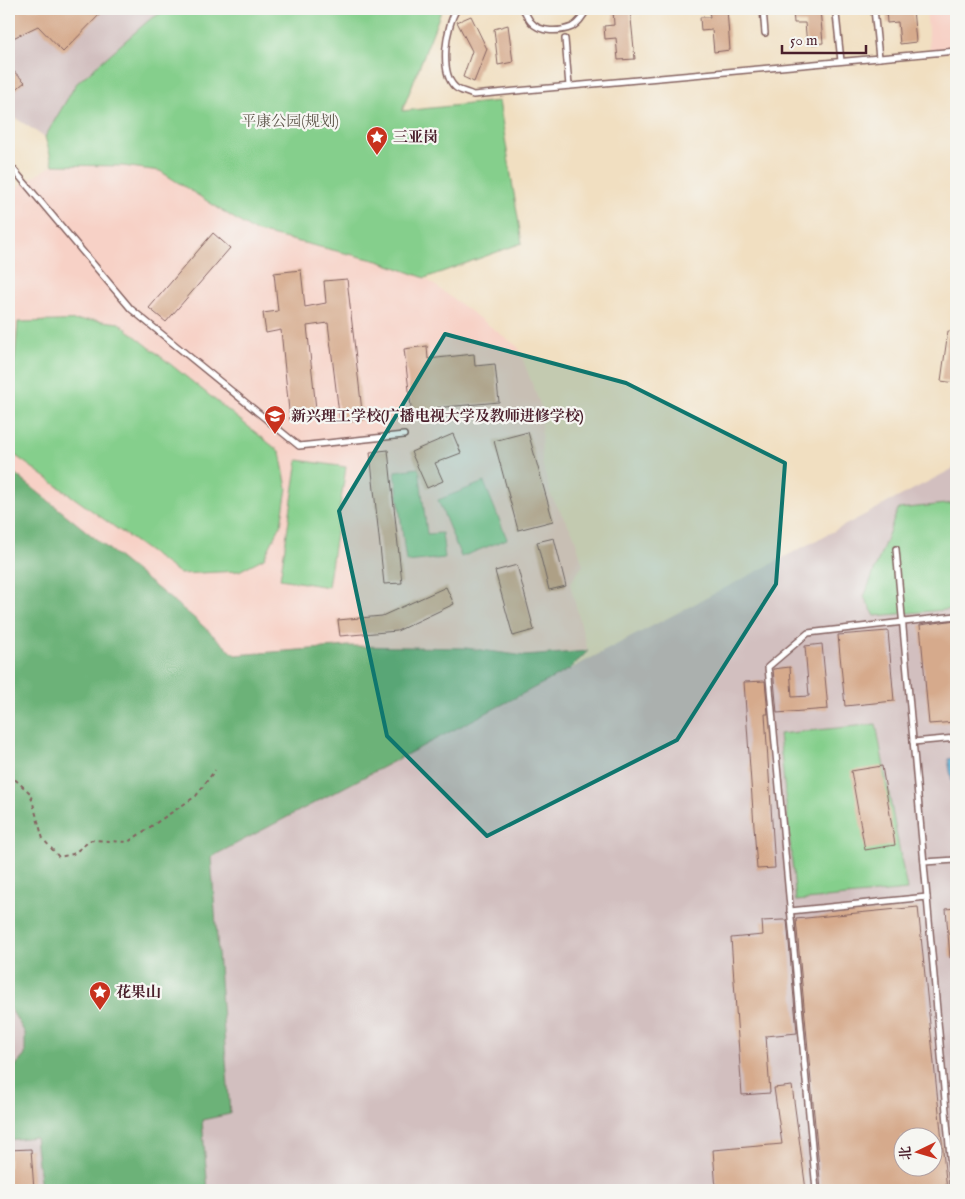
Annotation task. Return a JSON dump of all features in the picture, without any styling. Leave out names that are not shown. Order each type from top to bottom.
[{"type":"lane","points":[[457,9],[451,17],[448,28],[446,60],[448,77],[456,88],[473,95],[956,51]]},
{"type":"lane","points":[[523,9],[532,23],[543,30],[556,30],[572,27],[581,20],[587,9]]},
{"type":"lane","points":[[763,9],[765,33]]},
{"type":"lane","points":[[874,9],[879,58]]},
{"type":"lane","points":[[836,14],[841,61]]},
{"type":"lane","points":[[565,39],[569,86]]},
{"type":"lane","points":[[9,164],[131,309],[299,446],[404,435]]},
{"type":"lane","points":[[896,549],[953,1190]]},
{"type":"lane","points":[[816,1190],[768,667],[808,633],[956,616]]},
{"type":"lane","points":[[913,742],[956,738]]},
{"type":"lane","points":[[924,862],[956,860]]},
{"type":"lane","points":[[790,911],[927,897]]},
{"type":"path","points":[[9,774],[30,793],[43,839],[59,857],[73,854],[91,840],[128,842],[196,796],[215,770]]},
{"type":"highlighted area","points":[[445,334],[626,383],[785,463],[776,584],[677,740],[487,836],[387,736],[339,511]]},
{"type":"shaded area","points":[[9,9],[168,9],[149,20],[76,84],[45,137],[9,114]]},
{"type":"shaded area","points":[[926,9],[956,9],[956,51],[930,53]]},
{"type":"shaded area","name":"新兴理工学校(广播电视大学及教师进修学校)","points":[[53,165],[123,166],[161,171],[254,231],[378,261],[425,278],[518,347],[541,407],[542,462],[551,496],[574,535],[583,565],[570,584],[588,651],[525,656],[466,648],[349,646],[235,656],[193,617],[9,469],[9,192]]},
{"type":"shaded area","points":[[956,467],[956,1190],[9,1190],[9,1140],[202,1120],[230,1114],[211,857]]},
{"type":"shaded area","points":[[9,1007],[25,1033],[25,1055],[9,1074]]},
{"type":"green space","name":"平康公园(规划)","points":[[168,9],[442,9],[402,111],[499,101],[522,243],[425,278],[378,261],[254,231],[160,171],[123,166],[53,165],[45,137],[76,84],[149,20]]},
{"type":"green space","points":[[95,320],[119,323],[280,452],[287,488],[281,525],[264,558],[239,571],[180,574],[9,451],[18,322]]},
{"type":"green space","points":[[298,460],[346,467],[328,587],[280,579]]},
{"type":"green space","points":[[419,468],[427,534],[442,533],[445,558],[406,562],[395,471]]},
{"type":"green space","points":[[9,469],[193,617],[235,655],[349,646],[466,648],[525,656],[588,651],[570,669],[211,857],[230,1114],[202,1120],[208,1190],[41,1190],[35,1137],[9,1140],[9,1074],[25,1055],[25,1033],[9,1006]]},
{"type":"green space","points":[[484,482],[507,539],[461,557],[438,500]]},
{"type":"green space","points":[[956,503],[956,609],[875,616],[864,597],[898,509]]},
{"type":"green space","points":[[876,724],[907,890],[796,901],[779,734]]},
{"type":"water","points":[[956,758],[956,806],[948,759]]},
{"type":"building","points":[[9,9],[105,9],[63,52],[38,26],[9,40]]},
{"type":"building","points":[[613,9],[630,9],[635,59],[618,60],[616,38],[605,39],[604,26],[614,25]]},
{"type":"building","points":[[709,9],[727,9],[730,50],[714,52],[712,30],[701,31],[700,17],[710,17]]},
{"type":"building","points":[[820,9],[823,43],[807,45],[805,23],[794,23],[793,10]]},
{"type":"building","points":[[886,9],[913,9],[916,42],[900,44],[898,22],[887,23]]},
{"type":"building","points":[[471,16],[487,49],[474,82],[463,77],[472,51],[457,22]]},
{"type":"building","points":[[508,25],[513,62],[498,65],[494,29]]},
{"type":"building","points":[[9,67],[25,82],[9,95]]},
{"type":"building","points":[[213,233],[230,248],[166,322],[149,308]]},
{"type":"building","points":[[301,270],[305,307],[326,303],[324,281],[347,279],[363,420],[340,422],[328,323],[307,326],[317,418],[290,421],[281,330],[266,333],[263,313],[278,311],[274,273]]},
{"type":"building","points":[[948,331],[956,332],[956,383],[941,381]]},
{"type":"building","points":[[427,346],[428,359],[474,354],[475,366],[495,364],[499,402],[434,408],[435,412],[412,415],[404,349]]},
{"type":"building","points":[[528,432],[553,521],[518,530],[494,441]]},
{"type":"building","points":[[453,434],[461,453],[435,463],[443,481],[427,488],[411,452]]},
{"type":"building","points":[[388,450],[402,583],[384,584],[370,452]]},
{"type":"building","points":[[554,538],[566,586],[549,590],[537,542]]},
{"type":"building","points":[[517,565],[534,630],[513,636],[495,571]]},
{"type":"building","points":[[446,587],[454,604],[397,631],[340,636],[338,620],[382,616]]},
{"type":"building","points":[[956,620],[956,722],[929,724],[920,625]]},
{"type":"building","points":[[888,631],[894,701],[845,706],[838,635]]},
{"type":"building","points":[[822,644],[828,709],[777,713],[773,669],[790,667],[792,697],[809,696],[805,646]]},
{"type":"building","points":[[765,681],[768,714],[765,714],[775,868],[757,869],[744,682]]},
{"type":"building","points":[[882,766],[895,845],[865,850],[851,771]]},
{"type":"building","points":[[918,907],[940,1126],[892,1126],[892,1176],[942,1176],[942,1141],[947,1190],[821,1190],[796,919]]},
{"type":"building","points":[[956,908],[956,957],[950,958],[946,909]]},
{"type":"building","points":[[787,920],[797,1033],[766,1036],[770,1093],[742,1095],[731,938],[763,935],[762,921]]},
{"type":"building","points":[[792,1086],[806,1190],[716,1190],[713,1150],[782,1144],[774,1088]]},
{"type":"building","points":[[31,1149],[34,1190],[9,1190],[9,1150]]},
{"type":"place","name":"三亚岗","points":[[377,156]]},
{"type":"place","name":"新兴理工学校(广播电视大学及教师进修学校)","points":[[275,435]]},
{"type":"place","name":"花果山","points":[[100,1011]]}]
